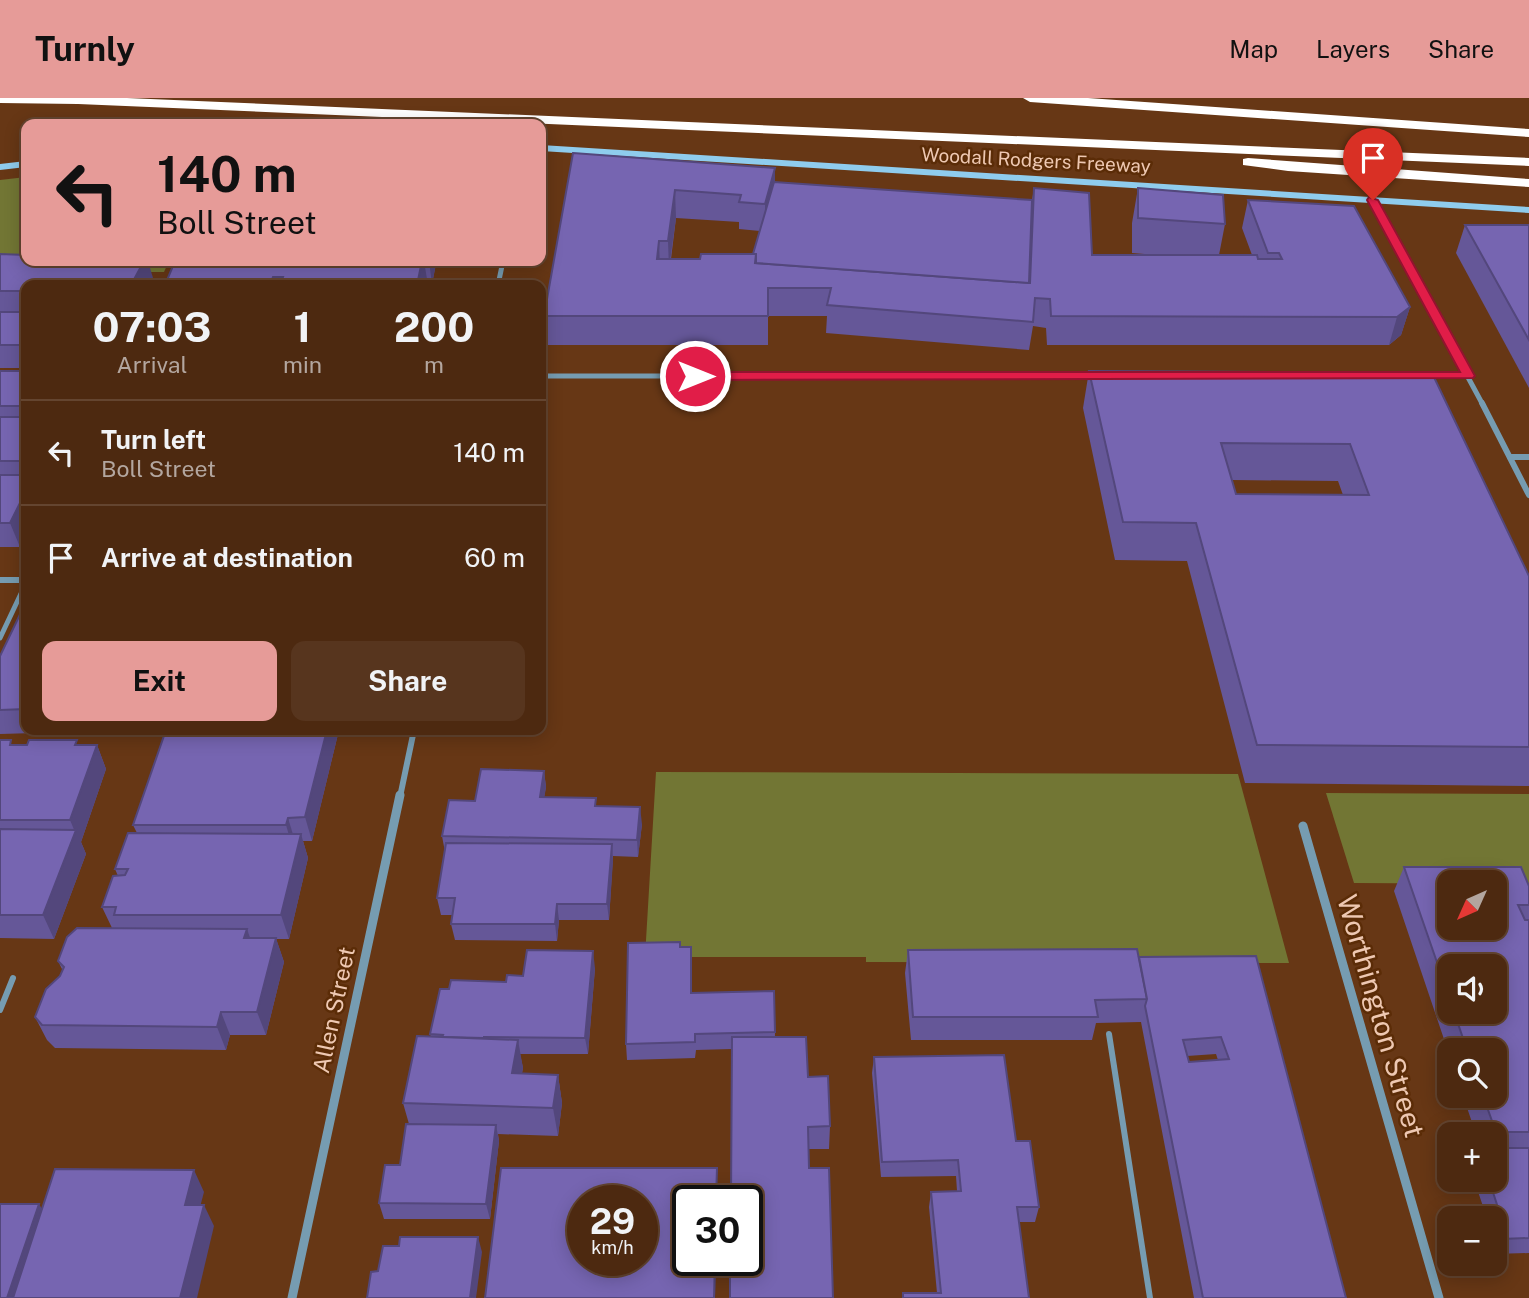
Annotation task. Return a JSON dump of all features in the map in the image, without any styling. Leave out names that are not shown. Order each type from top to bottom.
[{"type":"highway","points":[[1030,98],[1529,133]]},
{"type":"highway","points":[[0,99],[91,100],[525,119]]},
{"type":"highway","points":[[546,120],[1529,162]]},
{"type":"highway","points":[[1118,145],[1288,167],[1529,183]]},
{"type":"main road","name":"Woodall Rodgers Freeway","points":[[546,148],[1529,210]]},
{"type":"main road","points":[[0,167],[21,165]]},
{"type":"street","points":[[1373,200],[1529,495]]},
{"type":"street","points":[[546,376],[1106,376]]},
{"type":"street","points":[[1418,376],[1468,376]]},
{"type":"street","points":[[1510,457],[1529,457]]},
{"type":"street","points":[[0,580],[21,582]]},
{"type":"street","name":"Allen Street","points":[[292,1298],[413,735]]},
{"type":"street","name":"Worthington Street","points":[[1303,826],[1439,1298]]},
{"type":"lane","points":[[1092,376],[1096,389]]},
{"type":"lane","points":[[0,638],[21,593]]},
{"type":"lane","points":[[0,1010],[13,978]]},
{"type":"lane","points":[[1109,1034],[1150,1298]]},
{"type":"green space","points":[[21,178],[21,266],[167,266],[164,272],[0,272],[0,180]]},
{"type":"green space","points":[[656,772],[1238,774],[1289,963],[866,962],[866,957],[645,957]]},
{"type":"green space","points":[[1326,793],[1529,794],[1529,884],[1507,884],[1507,870],[1437,870],[1437,883],[1354,883]]},
{"type":"building","points":[[573,153],[775,168],[765,204],[739,202],[741,195],[675,190],[668,241],[659,241],[657,259],[700,259],[701,254],[756,254],[755,263],[1030,283],[1034,188],[1089,193],[1092,255],[1257,255],[1258,259],[1282,259],[1279,253],[1268,253],[1248,200],[1354,206],[1410,307],[1397,317],[1051,316],[1050,299],[1035,298],[1033,322],[827,305],[831,288],[768,288],[768,316],[546,316]]},
{"type":"building","points":[[774,182],[1032,200],[1029,283],[756,263],[756,254],[753,254]]},
{"type":"building","points":[[1138,188],[1223,195],[1225,224],[1138,218]]},
{"type":"building","points":[[1465,225],[1529,225],[1529,340]]},
{"type":"building","points":[[0,254],[21,255],[21,266],[141,266],[134,280],[21,280],[21,291],[0,291]]},
{"type":"building","points":[[173,266],[421,266],[418,280],[282,280],[283,277],[273,277],[272,280],[167,280]]},
{"type":"building","points":[[0,312],[21,312],[21,345],[0,345]]},
{"type":"building","points":[[0,371],[21,371],[21,406],[0,406]]},
{"type":"building","points":[[1089,371],[1432,373],[1529,576],[1529,747],[1257,745],[1196,523],[1123,522]],"holes":[[[1221,443],[1350,444],[1369,495],[1236,494]]]},
{"type":"building","points":[[0,417],[21,417],[21,461],[0,461]]},
{"type":"building","points":[[0,475],[21,475],[21,501],[10,523],[0,523]]},
{"type":"building","points":[[21,612],[21,709],[0,710],[0,656]]},
{"type":"building","points":[[164,735],[326,735],[305,817],[288,818],[286,825],[133,825]]},
{"type":"building","points":[[0,740],[11,740],[10,745],[27,745],[29,740],[77,740],[75,745],[97,745],[70,820],[0,820]]},
{"type":"building","points":[[481,769],[544,771],[540,797],[596,798],[595,806],[640,807],[637,840],[442,836],[449,800],[475,801]]},
{"type":"building","points":[[0,829],[76,830],[43,915],[0,915]]},
{"type":"building","points":[[128,833],[301,834],[281,915],[114,915],[116,907],[102,907],[113,876],[125,875],[128,869],[115,869]]},
{"type":"building","points":[[446,843],[612,844],[607,904],[557,904],[555,924],[451,924],[455,898],[437,898]]},
{"type":"building","points":[[1404,867],[1521,867],[1529,886],[1529,905],[1518,905],[1525,920],[1529,920],[1529,1132],[1507,1132],[1507,1122],[1492,1122],[1487,1108],[1507,1108],[1507,1038],[1463,1038],[1458,1024],[1507,1024],[1507,954],[1437,954],[1437,962]]},
{"type":"building","points":[[77,928],[247,929],[244,938],[276,938],[257,1012],[221,1012],[217,1027],[42,1025],[35,1017],[46,989],[60,976],[64,967],[58,961],[67,937]]},
{"type":"building","points":[[680,942],[680,947],[691,947],[691,993],[774,991],[775,1032],[695,1034],[695,1042],[626,1044],[628,943]]},
{"type":"building","points":[[1137,949],[1147,999],[1095,1000],[1098,1017],[913,1017],[908,950]]},
{"type":"building","points":[[527,950],[593,951],[585,1038],[442,1037],[443,1035],[430,1034],[440,989],[449,989],[451,980],[506,982],[507,975],[523,976]]},
{"type":"building","points":[[1256,956],[1346,1298],[1203,1298],[1145,1006],[1147,999],[1139,957]],"holes":[[[1221,1037],[1229,1059],[1189,1062],[1183,1040]]]},
{"type":"building","points":[[417,1036],[518,1040],[512,1073],[558,1075],[553,1108],[403,1103]]},
{"type":"building","points":[[732,1037],[806,1037],[808,1077],[828,1076],[830,1126],[808,1127],[809,1168],[829,1168],[833,1298],[730,1298],[730,1276],[763,1276],[763,1185],[731,1185]]},
{"type":"building","points":[[1004,1055],[1016,1141],[1030,1141],[1039,1207],[1017,1207],[1029,1298],[903,1298],[903,1293],[941,1293],[931,1192],[961,1191],[958,1160],[882,1162],[874,1057]]},
{"type":"building","points":[[406,1124],[496,1125],[486,1204],[379,1203],[385,1165],[400,1165]]},
{"type":"building","points":[[1507,1148],[1529,1148],[1529,1238],[1507,1239],[1507,1206],[1497,1206],[1493,1192],[1507,1192]]},
{"type":"building","points":[[501,1168],[717,1168],[716,1185],[672,1185],[672,1276],[715,1276],[714,1298],[485,1298]]},
{"type":"building","points":[[55,1169],[194,1170],[185,1205],[204,1205],[180,1298],[13,1298]]},
{"type":"building","points":[[0,1204],[39,1204],[7,1298],[0,1298]]},
{"type":"building","points":[[400,1237],[478,1237],[470,1298],[367,1298],[371,1272],[378,1271],[383,1246],[399,1246]]},
{"type":"route","points":[[695,376],[1468,376],[1373,200]]}]
